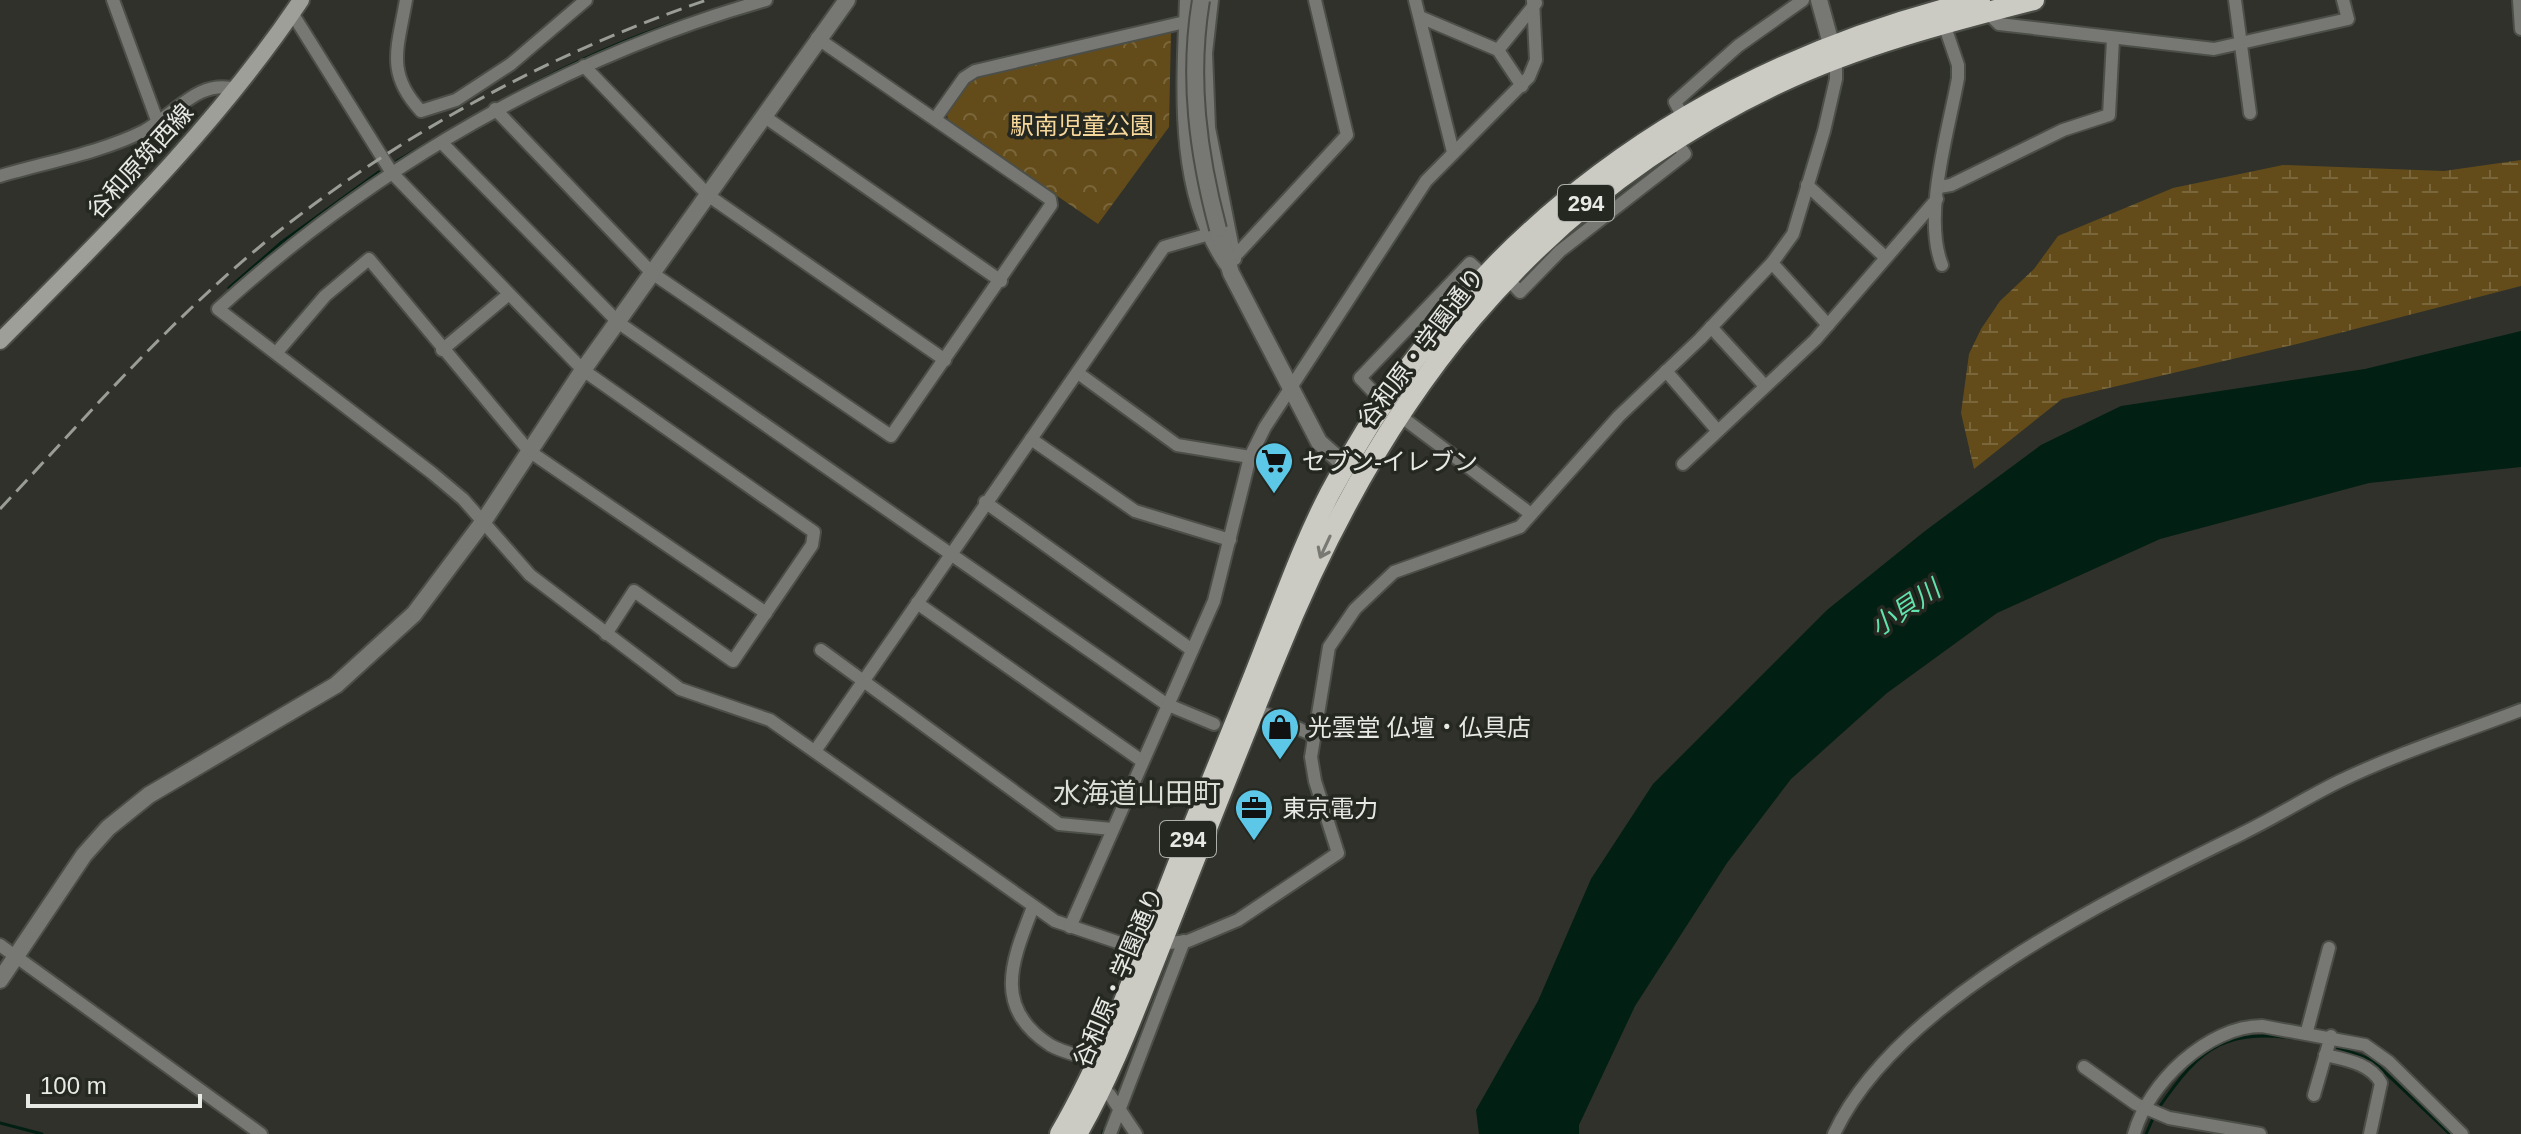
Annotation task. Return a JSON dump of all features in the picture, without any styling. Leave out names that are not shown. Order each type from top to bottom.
[{"type":"highway","name":"谷和原・学園通り","points":[[1391,409],[1506,277],[1588,192],[1737,104],[1833,52],[1984,6],[2034,0]]},
{"type":"highway","name":"谷和原・学園通り","points":[[1152,947],[1310,534],[1352,472],[1442,324],[1485,277],[1683,117],[1770,69],[1944,24],[1984,6]]},
{"type":"highway","name":"谷和原・学園通り","points":[[1077,1134],[1152,947],[1329,538],[1352,472]]},
{"type":"highway","name":"谷和原・学園通り","points":[[1060,1134],[1099,1073]]},
{"type":"main road","name":"谷和原筑西線","points":[[0,341],[138,204],[236,89],[297,6]]},
{"type":"street","points":[[113,0],[158,123]]},
{"type":"street","points":[[406,0],[396,54],[398,75],[404,93],[421,111],[456,100],[511,64],[586,0]]},
{"type":"street","points":[[766,0],[740,3],[684,25],[584,66],[495,109],[392,173],[280,252],[218,309],[432,473],[483,522],[530,575],[680,689],[759,714],[1033,907],[1070,927],[1123,946],[1152,947],[1184,941],[1238,920],[1338,853],[1315,781],[1311,757],[1329,647],[1376,586],[1394,572],[1520,527],[1619,416],[1772,263],[1793,234],[1836,79],[1833,52],[1819,0]]},
{"type":"street","points":[[935,119],[964,78],[975,71],[1186,11],[1207,0]]},
{"type":"street","points":[[1207,0],[1196,54],[1197,126],[1212,232]]},
{"type":"street","points":[[1207,0],[1209,128],[1215,171],[1237,254]]},
{"type":"street","points":[[1231,273],[1237,254],[1347,135],[1315,0]]},
{"type":"street","points":[[1415,0],[1453,152]]},
{"type":"street","points":[[1683,117],[1675,102],[1738,46],[1803,0]]},
{"type":"street","points":[[2235,0],[2250,113]]},
{"type":"street","points":[[1984,6],[1999,24],[2214,49],[2348,19],[2343,0]]},
{"type":"street","points":[[2519,0],[2521,29]]},
{"type":"street","points":[[0,980],[84,855],[108,828],[149,795],[310,703],[365,662],[414,614],[483,522],[583,370],[765,117],[841,2]]},
{"type":"street","points":[[1498,50],[1535,2]]},
{"type":"street","points":[[1070,927],[1214,601],[1250,457],[1289,387],[1426,181],[1522,86],[1536,60],[1535,2]]},
{"type":"street","points":[[297,6],[392,173],[583,370],[814,532],[812,545],[733,661],[634,591],[606,634]]},
{"type":"street","points":[[1186,11],[1184,118],[1212,232],[1319,442],[1352,472]]},
{"type":"street","points":[[1420,17],[1498,50],[1522,86]]},
{"type":"street","points":[[1942,265],[1936,237],[1938,193],[1958,78],[1958,65],[1944,24]]},
{"type":"street","points":[[495,109],[652,273],[891,436],[1001,281],[1051,205],[1050,199],[817,38]]},
{"type":"street","points":[[1683,464],[1828,325],[1938,193],[2063,130],[2109,115],[2113,39]]},
{"type":"street","points":[[584,66],[709,196],[945,360]]},
{"type":"street","points":[[0,176],[128,138],[158,123],[202,89],[221,85],[236,89]]},
{"type":"street","points":[[765,117],[1001,281]]},
{"type":"street","points":[[1506,277],[1520,292],[1560,251],[1685,154],[1675,140]]},
{"type":"street","points":[[442,143],[619,323],[1166,704],[1214,724]]},
{"type":"street","points":[[1807,185],[1885,257]]},
{"type":"street","points":[[1588,192],[1606,214]]},
{"type":"street","points":[[815,751],[1164,247],[1212,232]]},
{"type":"street","points":[[277,352],[325,296],[369,259],[529,451],[766,613]]},
{"type":"street","points":[[1485,277],[1470,263],[1360,378],[1391,409],[1531,514]]},
{"type":"street","points":[[1772,263],[1828,325]]},
{"type":"street","points":[[442,350],[509,294]]},
{"type":"street","points":[[1711,327],[1765,386]]},
{"type":"street","points":[[1666,371],[1717,430]]},
{"type":"street","points":[[1078,373],[1177,445],[1250,457]]},
{"type":"street","points":[[1031,439],[1135,511],[1230,540]]},
{"type":"street","points":[[985,502],[1192,650]]},
{"type":"street","points":[[917,603],[1142,761]]},
{"type":"street","points":[[821,650],[1059,824],[1112,829]]},
{"type":"street","points":[[1255,709],[1315,736]]},
{"type":"street","points":[[1834,1134],[1847,1106],[1871,1074],[1909,1037],[1976,982],[2106,903],[2340,781],[2521,710]]},
{"type":"street","points":[[1033,907],[1012,961],[1009,985],[1012,995],[1028,1027],[1099,1073],[1136,1134]]},
{"type":"street","points":[[1110,1134],[1184,941]]},
{"type":"street","points":[[0,945],[261,1134]]},
{"type":"street","points":[[2307,1031],[2329,948]]},
{"type":"street","points":[[2134,1134],[2153,1111],[2190,1053],[2221,1035],[2247,1026],[2307,1031],[2352,1040],[2377,1052],[2462,1134]]},
{"type":"street","points":[[2314,1095],[2331,1037]]},
{"type":"street","points":[[2325,1054],[2350,1061],[2377,1077],[2381,1083],[2370,1134]]},
{"type":"street","points":[[2084,1067],[2153,1111],[2260,1134]]},
{"type":"green space","name":"駅南児童公園","points":[[1171,31],[1169,127],[1098,224],[948,121],[947,113],[971,78]]},
{"type":"green space","points":[[2521,160],[2521,286],[2297,344],[2062,399],[1974,469],[1961,413],[1969,354],[2000,301],[2034,269],[2058,236],[2173,188],[2283,165],[2444,171]]},
{"type":"water","name":"小貝川","points":[[2521,331],[2521,467],[2369,483],[2160,539],[1997,613],[1887,693],[1791,779],[1727,863],[1635,1006],[1579,1125],[1579,1134],[1479,1134],[1476,1110],[1538,1001],[1591,879],[1653,784],[1827,610],[1925,531],[2041,445],[2121,406],[2365,369]]},
{"type":"waterway","points":[[397,161],[540,80],[615,45],[693,17]]},
{"type":"waterway","points":[[229,288],[282,242],[379,172]]},
{"type":"waterway","points":[[2158,1109],[2189,1069],[2219,1045],[2256,1036],[2307,1040]]},
{"type":"waterway","points":[[2334,1046],[2372,1060],[2450,1134]]},
{"type":"waterway","points":[[2146,1134],[2154,1116]]},
{"type":"waterway","points":[[0,1123],[42,1134]]},
{"type":"railway","points":[[0,509],[132,367],[201,299],[274,235],[323,198],[427,129],[535,70],[649,21],[707,0]]},
{"type":"place","name":"セブン-イレブン","points":[[1274,495]]},
{"type":"place","name":"光雲堂 仏壇・仏具店","points":[[1280,761]]},
{"type":"place","name":"東京電力","points":[[1254,842]]},
{"type":"district","name":"水海道山田町","points":[[1137,793]]}]
